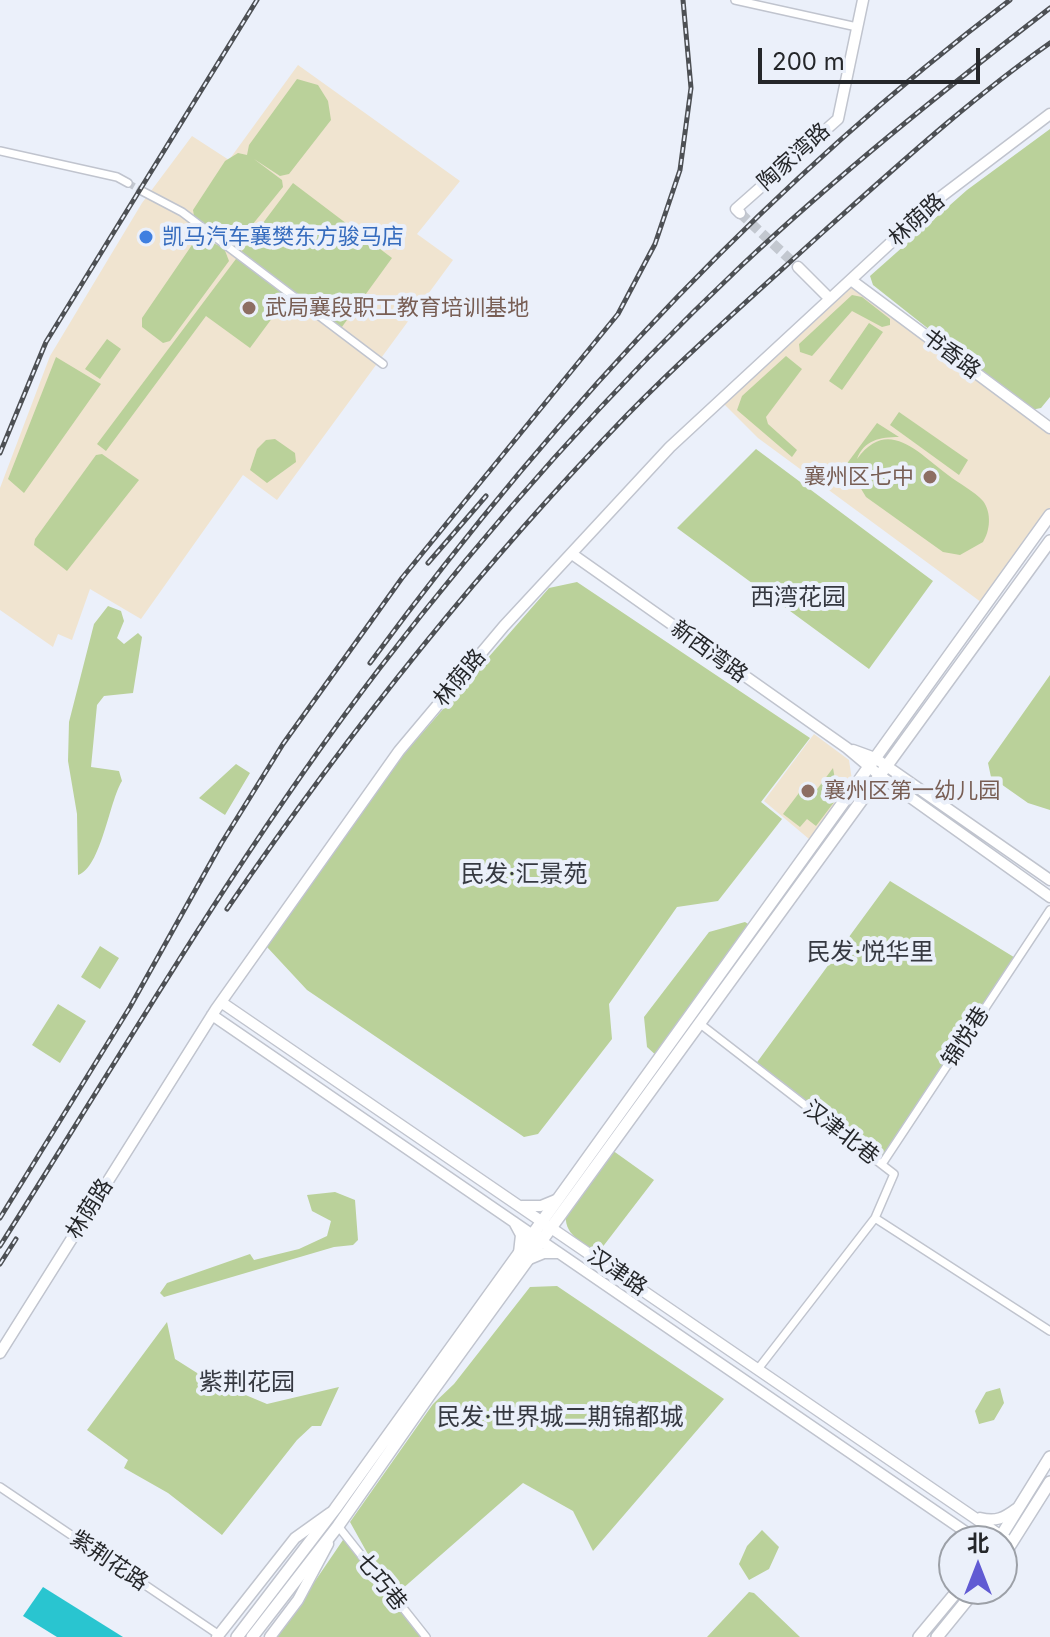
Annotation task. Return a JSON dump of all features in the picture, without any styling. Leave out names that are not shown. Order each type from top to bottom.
[{"type":"main road","points":[[237,1637],[338,1526],[537,1237],[1050,515]]},
{"type":"main road","points":[[560,1205],[699,1023],[1050,541]]},
{"type":"main road","points":[[252,1637],[261,1614],[335,1509],[523,1257]]},
{"type":"main road","points":[[1011,1525],[1050,1457]]},
{"type":"main road","points":[[1017,1525],[1049,1487]]},
{"type":"main road","points":[[919,1637],[946,1605]]},
{"type":"main road","points":[[937,1637],[963,1605]]},
{"type":"street","points":[[735,0],[857,27]]},
{"type":"street","name":"陶家湾路","points":[[740,213],[736,209],[838,119],[863,0]]},
{"type":"street","name":"林荫路","points":[[0,1353],[221,1002],[399,751],[504,626],[670,447],[938,199],[1050,114]]},
{"type":"street","points":[[0,151],[117,177],[128,183]]},
{"type":"street","points":[[142,191],[182,212],[383,364]]},
{"type":"street","points":[[798,267],[830,299]]},
{"type":"street","name":"书香路","points":[[851,280],[1050,428]]},
{"type":"street","name":"新西湾路","points":[[572,554],[872,763],[1050,897]]},
{"type":"street","name":"新西湾路","points":[[882,771],[1050,880]]},
{"type":"street","name":"锦悦巷","points":[[882,1164],[1050,910]]},
{"type":"street","name":"汉津路","points":[[221,1002],[984,1525]]},
{"type":"street","name":"汉津路","points":[[212,1015],[956,1525]]},
{"type":"street","name":"汉津北巷","points":[[699,1023],[894,1174],[875,1218]]},
{"type":"street","points":[[520,1205],[560,1205],[567,1238]]},
{"type":"street","points":[[758,1369],[875,1218],[1050,1331]]},
{"type":"street","points":[[513,1220],[521,1235],[523,1257],[560,1253]]},
{"type":"street","name":"紫荆花路","points":[[0,1487],[218,1636]]},
{"type":"street","points":[[972,1516],[991,1521],[1005,1518],[1021,1505]]},
{"type":"street","points":[[218,1636],[295,1538],[335,1509]]},
{"type":"street","points":[[270,1637],[298,1600],[338,1526]]},
{"type":"street","name":"七巧巷","points":[[338,1526],[426,1637]]},
{"type":"shaded area","name":"武局襄段职工教育培训基地","points":[[298,65],[460,181],[417,234],[453,260],[277,500],[243,475],[141,619],[90,589],[72,640],[58,634],[53,647],[0,610],[0,488],[50,356],[142,203],[192,136],[229,160]]},
{"type":"shaded area","name":"襄州区七中","points":[[851,280],[1050,428],[1050,515],[985,605],[758,438],[721,401]]},
{"type":"shaded area","name":"襄州区第一幼儿园","points":[[814,734],[849,760],[852,780],[809,839],[764,801]]},
{"type":"green space","points":[[297,79],[318,85],[328,101],[331,120],[289,174],[280,176],[254,159],[282,180],[283,187],[235,246],[194,216],[193,210],[225,161],[238,153],[247,155],[249,145]]},
{"type":"green space","points":[[1050,129],[1050,397],[1041,408],[1031,410],[873,285],[870,276],[967,190]]},
{"type":"green space","points":[[293,183],[392,258],[339,331],[290,294],[250,348],[206,316],[106,451],[97,444]]},
{"type":"green space","points":[[202,238],[224,248],[229,261],[170,341],[163,343],[142,327],[142,318],[194,242]]},
{"type":"green space","points":[[852,295],[862,297],[890,319],[890,325],[882,327],[852,311],[812,356],[800,352],[799,344]]},
{"type":"green space","points":[[869,323],[883,332],[842,390],[829,381]]},
{"type":"green space","points":[[107,339],[121,349],[100,379],[85,369]]},
{"type":"green space","points":[[786,356],[802,369],[766,417],[768,424],[797,450],[792,457],[737,410],[742,396]]},
{"type":"green space","points":[[56,357],[101,384],[24,493],[8,479]]},
{"type":"green space","points":[[899,412],[968,460],[959,475],[890,425]]},
{"type":"green space","points":[[877,423],[899,437],[885,438],[868,444],[857,459],[880,441],[891,440],[914,449],[983,501],[989,522],[983,542],[960,555],[943,552],[866,497],[857,482],[856,464],[855,485],[840,473]]},
{"type":"green space","points":[[275,439],[295,453],[296,462],[267,483],[250,470],[257,449],[266,440]]},
{"type":"green space","points":[[756,449],[933,581],[869,669],[677,528]]},
{"type":"green space","points":[[102,454],[139,480],[67,571],[34,545],[35,539],[96,455]]},
{"type":"green space","points":[[577,582],[810,738],[761,802],[782,819],[718,901],[677,907],[609,1004],[612,1039],[538,1134],[524,1137],[307,990],[267,947],[396,763],[549,588]]},
{"type":"green space","points":[[108,606],[121,611],[124,621],[117,638],[124,644],[138,633],[142,637],[133,693],[104,696],[97,705],[91,767],[119,771],[122,781],[99,848],[86,870],[78,875],[77,814],[68,761],[69,722],[94,624]]},
{"type":"green space","points":[[1050,675],[1050,810],[1028,803],[991,777],[988,763]]},
{"type":"green space","points":[[236,764],[250,773],[225,815],[199,798]]},
{"type":"green space","points":[[833,768],[838,797],[816,826],[807,819],[800,827],[783,814],[805,785],[815,792]]},
{"type":"green space","points":[[890,881],[1017,959],[882,1161],[755,1065]]},
{"type":"green space","points":[[745,922],[753,927],[659,1058],[647,1047],[644,1017],[709,932]]},
{"type":"green space","points":[[100,946],[119,958],[100,989],[81,977]]},
{"type":"green space","points":[[58,1004],[86,1021],[60,1063],[32,1045]]},
{"type":"green space","points":[[612,1150],[654,1180],[598,1253],[570,1232],[566,1212]]},
{"type":"green space","points":[[335,1192],[355,1200],[358,1240],[353,1245],[334,1247],[164,1297],[160,1293],[167,1283],[250,1254],[254,1260],[299,1249],[327,1236],[331,1221],[312,1211],[307,1195]]},
{"type":"green space","points":[[557,1286],[724,1399],[593,1551],[573,1511],[523,1483],[393,1597],[426,1637],[277,1637],[345,1537],[389,1592],[350,1522],[433,1404],[454,1384],[530,1287]]},
{"type":"green space","points":[[167,1322],[175,1359],[205,1378],[267,1404],[339,1387],[321,1426],[312,1426],[297,1440],[222,1535],[168,1493],[124,1468],[128,1460],[87,1430]]},
{"type":"green space","points":[[1000,1388],[1004,1403],[994,1420],[979,1424],[975,1411],[986,1392]]},
{"type":"green space","points":[[762,1530],[779,1547],[769,1569],[749,1580],[739,1564],[747,1546]]},
{"type":"green space","points":[[749,1592],[754,1593],[800,1637],[707,1637]]},
{"type":"water","points":[[43,1587],[123,1637],[57,1637],[23,1616]]},
{"type":"tunnel","points":[[128,183],[142,191]]},
{"type":"tunnel","points":[[740,213],[798,267]]},
{"type":"railway","points":[[0,453],[46,342],[257,0]]},
{"type":"railway","points":[[0,1218],[130,1007],[221,844],[283,744],[402,578],[618,314],[655,244],[680,170],[691,88],[683,0]]},
{"type":"railway","points":[[370,663],[512,481],[666,309],[832,147],[1010,0]]},
{"type":"railway","points":[[0,1246],[183,953],[278,809],[379,669],[507,511],[598,410],[741,266],[892,133],[1050,8]]},
{"type":"railway","points":[[227,909],[319,780],[416,654],[519,532],[627,415],[674,368],[905,159],[1050,43]]},
{"type":"railway","points":[[428,563],[486,496]]},
{"type":"railway","points":[[0,1264],[16,1239]]},
{"type":"place","name":"凯马汽车襄樊东方骏马店","points":[[146,237]]},
{"type":"place","name":"武局襄段职工教育培训基地","points":[[249,308]]},
{"type":"place","name":"襄州区七中","points":[[930,477]]},
{"type":"place","name":"襄州区第一幼儿园","points":[[808,791]]},
{"type":"district","name":"西湾花园","points":[[798,598]]},
{"type":"district","name":"民发·汇景苑","points":[[524,875]]},
{"type":"district","name":"民发·悦华里","points":[[870,953]]},
{"type":"district","name":"紫荆花园","points":[[247,1383]]},
{"type":"district","name":"民发·世界城二期锦都城","points":[[560,1418]]}]
